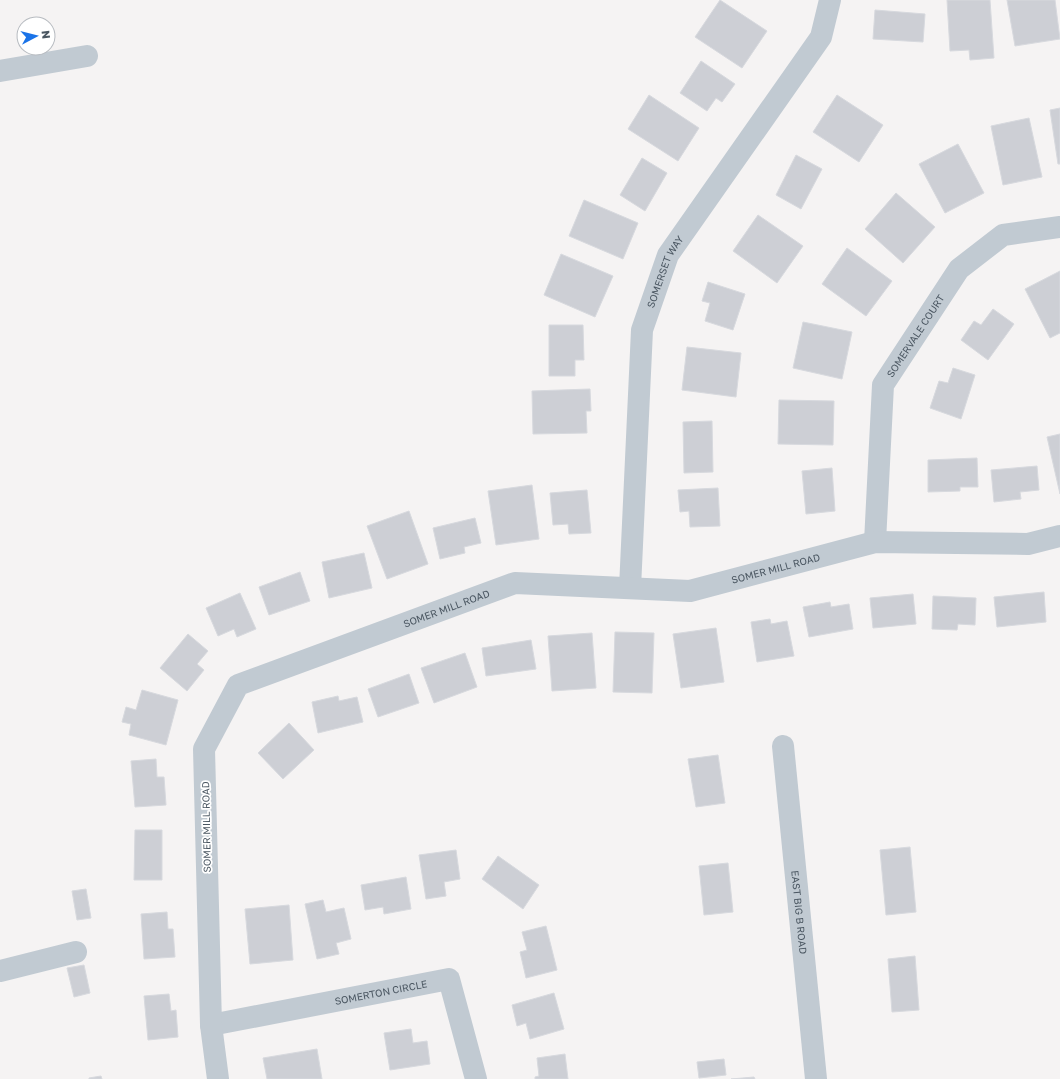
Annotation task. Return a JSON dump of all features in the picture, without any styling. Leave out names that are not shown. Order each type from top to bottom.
[{"type":"street","name":"SOMERSET WAY","points":[[630,588],[642,330],[668,255],[821,37],[830,0]]},
{"type":"street","points":[[0,71],[87,56]]},
{"type":"street","name":"SOMERVALE COURT","points":[[876,542],[883,385],[959,269],[1003,235],[1060,227]]},
{"type":"street","name":"SOMER MILL ROAD","points":[[218,1079],[211,1025],[204,749],[238,685],[515,583],[690,591],[876,542],[1028,544],[1060,536]]},
{"type":"street","name":"EAST BIG B ROAD","points":[[783,746],[816,1079]]},
{"type":"street","points":[[0,971],[76,952]]},
{"type":"street","name":"SOMERTON CIRCLE","points":[[211,1025],[449,979],[476,1079]]},
{"type":"building","points":[[720,0],[767,31],[742,68],[695,37]]},
{"type":"building","points":[[947,0],[990,0],[994,58],[970,60],[969,50],[950,51]]},
{"type":"building","points":[[1007,0],[1055,0],[1060,39],[1015,46]]},
{"type":"building","points":[[875,10],[925,14],[923,42],[873,39]]},
{"type":"building","points":[[701,61],[735,84],[722,102],[716,98],[707,111],[680,93]]},
{"type":"building","points":[[649,95],[699,128],[678,161],[628,129]]},
{"type":"building","points":[[837,95],[883,125],[859,162],[813,132]]},
{"type":"building","points":[[1060,108],[1060,164],[1058,164],[1050,110]]},
{"type":"building","points":[[1029,118],[1042,177],[1003,185],[991,126]]},
{"type":"building","points":[[958,144],[984,193],[945,213],[919,164]]},
{"type":"building","points":[[796,155],[822,169],[801,209],[776,195]]},
{"type":"building","points":[[642,158],[667,173],[645,211],[620,195]]},
{"type":"building","points":[[896,193],[935,227],[903,263],[865,229]]},
{"type":"building","points":[[584,200],[638,223],[623,259],[569,236]]},
{"type":"building","points":[[758,215],[803,246],[777,283],[733,251]]},
{"type":"building","points":[[847,248],[892,281],[866,316],[822,284]]},
{"type":"building","points":[[561,254],[613,276],[595,317],[544,295]]},
{"type":"building","points":[[1060,271],[1060,333],[1050,338],[1025,289]]},
{"type":"building","points":[[708,282],[745,294],[733,330],[705,321],[710,303],[702,301]]},
{"type":"building","points":[[993,309],[1014,324],[988,360],[961,340],[974,321],[981,325]]},
{"type":"building","points":[[803,322],[852,332],[842,379],[793,368]]},
{"type":"building","points":[[549,325],[583,325],[584,360],[575,360],[575,376],[549,376]]},
{"type":"building","points":[[687,347],[741,353],[736,397],[682,390]]},
{"type":"building","points":[[953,368],[975,375],[961,419],[930,408],[939,381],[948,383]]},
{"type":"building","points":[[590,389],[591,411],[586,411],[587,433],[533,434],[532,391]]},
{"type":"building","points":[[779,400],[834,401],[833,445],[778,444]]},
{"type":"building","points":[[712,421],[713,472],[684,473],[683,422]]},
{"type":"building","points":[[1060,434],[1060,494],[1047,437]]},
{"type":"building","points":[[977,458],[978,487],[960,487],[960,491],[928,492],[928,460]]},
{"type":"building","points":[[1037,466],[1039,490],[1020,492],[1021,499],[994,502],[991,470]]},
{"type":"building","points":[[832,468],[835,511],[806,514],[802,471]]},
{"type":"building","points":[[532,485],[539,539],[496,545],[488,491]]},
{"type":"building","points":[[718,488],[720,526],[690,527],[689,511],[680,512],[678,490]]},
{"type":"building","points":[[587,490],[591,533],[569,534],[568,524],[553,525],[550,493]]},
{"type":"building","points":[[409,511],[428,564],[387,579],[367,526]]},
{"type":"building","points":[[475,518],[481,543],[464,547],[465,553],[440,559],[433,528]]},
{"type":"building","points":[[364,553],[372,588],[329,598],[322,562]]},
{"type":"building","points":[[300,572],[310,601],[269,615],[259,587]]},
{"type":"building","points":[[1044,592],[1046,622],[997,627],[994,597]]},
{"type":"building","points":[[240,593],[256,629],[237,637],[234,629],[218,636],[206,608]]},
{"type":"building","points":[[913,594],[916,624],[873,628],[870,598]]},
{"type":"building","points":[[933,596],[976,598],[975,625],[958,624],[957,630],[932,629]]},
{"type":"building","points":[[830,602],[831,607],[849,604],[853,629],[809,637],[803,607]]},
{"type":"building","points":[[770,619],[771,624],[787,621],[794,656],[757,662],[751,622]]},
{"type":"building","points":[[716,628],[724,682],[681,688],[673,634]]},
{"type":"building","points":[[615,632],[654,633],[652,693],[613,692]]},
{"type":"building","points":[[592,633],[596,688],[552,691],[548,636]]},
{"type":"building","points":[[188,634],[208,651],[197,664],[204,670],[187,691],[160,668]]},
{"type":"building","points":[[531,640],[536,669],[486,676],[482,648]]},
{"type":"building","points":[[465,653],[477,687],[434,703],[421,668]]},
{"type":"building","points":[[409,674],[419,703],[378,717],[368,689]]},
{"type":"building","points":[[142,690],[178,700],[166,745],[129,735],[131,724],[122,722],[126,707],[136,710]]},
{"type":"building","points":[[338,696],[339,701],[357,697],[363,722],[318,733],[312,702]]},
{"type":"building","points":[[289,723],[314,750],[283,779],[258,753]]},
{"type":"building","points":[[718,755],[725,803],[696,807],[688,759]]},
{"type":"building","points":[[156,759],[157,777],[164,777],[166,805],[135,807],[131,761]]},
{"type":"building","points":[[135,830],[162,830],[162,880],[134,880]]},
{"type":"building","points":[[910,847],[916,912],[886,915],[880,850]]},
{"type":"building","points":[[456,850],[460,879],[444,882],[446,896],[426,899],[419,855]]},
{"type":"building","points":[[498,856],[539,885],[523,909],[482,879]]},
{"type":"building","points":[[728,863],[733,912],[704,915],[699,866]]},
{"type":"building","points":[[406,877],[411,909],[384,914],[383,907],[365,910],[361,885]]},
{"type":"building","points":[[86,889],[91,918],[77,920],[72,891]]},
{"type":"building","points":[[323,900],[326,912],[344,908],[351,939],[336,943],[339,954],[317,959],[305,904]]},
{"type":"building","points":[[289,905],[293,960],[250,964],[245,909]]},
{"type":"building","points":[[167,912],[168,929],[173,929],[175,957],[144,959],[141,914]]},
{"type":"building","points":[[546,926],[557,970],[526,978],[520,952],[527,950],[522,932]]},
{"type":"building","points":[[915,956],[919,1010],[892,1012],[888,959]]},
{"type":"building","points":[[84,965],[90,993],[74,997],[67,968]]},
{"type":"building","points":[[554,993],[564,1029],[530,1039],[526,1023],[517,1026],[512,1005]]},
{"type":"building","points":[[169,994],[171,1011],[176,1010],[178,1037],[148,1040],[144,996]]},
{"type":"building","points":[[411,1029],[413,1043],[427,1041],[430,1064],[390,1070],[384,1033]]},
{"type":"building","points":[[317,1049],[322,1079],[267,1079],[263,1058]]},
{"type":"building","points":[[565,1054],[568,1079],[535,1079],[535,1077],[539,1076],[537,1058]]},
{"type":"building","points":[[724,1059],[726,1075],[699,1078],[697,1062]]},
{"type":"building","points":[[101,1076],[102,1079],[89,1079],[89,1078]]},
{"type":"building","points":[[754,1077],[755,1079],[731,1079]]}]
